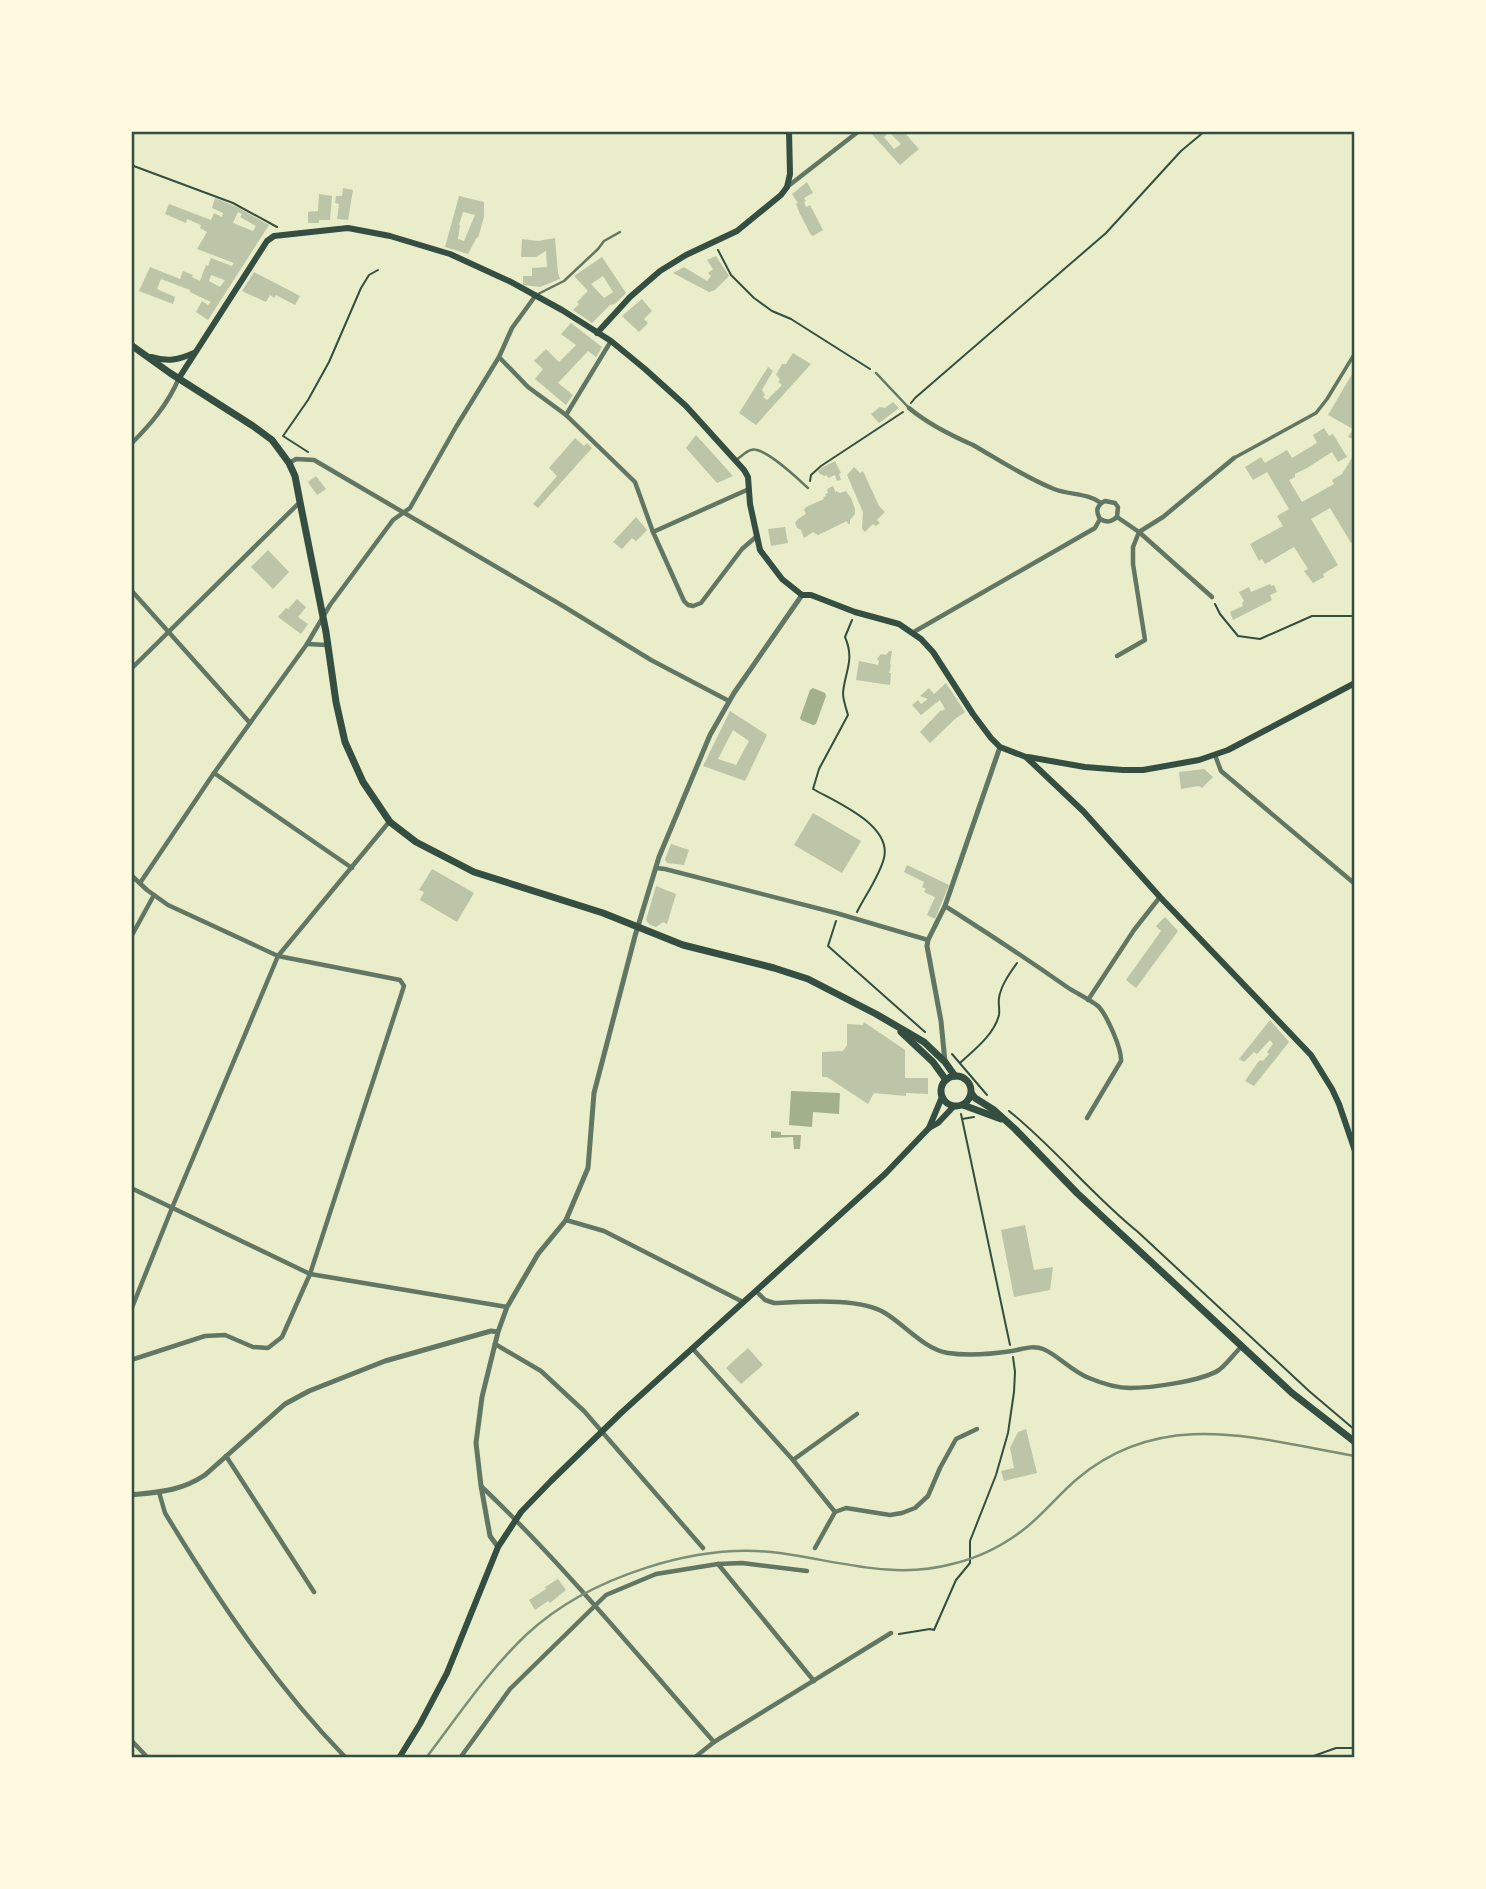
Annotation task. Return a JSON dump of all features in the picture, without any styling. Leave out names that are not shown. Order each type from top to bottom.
[{"type":"main road","points":[[597,333],[630,297],[660,271],[686,255],[737,231],[781,195],[787,187],[790,174],[789,131]]},
{"type":"main road","points":[[179,378],[267,241],[274,236],[348,228],[390,236],[450,254],[536,295],[611,341],[645,369],[686,406],[736,460],[748,477],[750,504],[760,550],[782,579],[802,595],[811,595],[855,612],[899,624],[912,633],[933,652],[972,714],[1000,747],[1026,757],[1104,769],[1143,770],[1215,755],[1355,683]]},
{"type":"main road","points":[[131,345],[272,440],[289,463],[295,476],[345,742],[363,782],[390,822],[416,842],[474,872],[603,913],[683,945],[808,979],[924,1042],[955,1076]]},
{"type":"main road","points":[[149,357],[164,361],[177,360],[196,352]]},
{"type":"main road","points":[[1026,757],[1100,828],[1160,897],[1311,1055],[1339,1104],[1355,1151]]},
{"type":"main road","points":[[896,1027],[933,1062],[946,1080]]},
{"type":"main road","points":[[929,1128],[946,1080],[955,1076],[967,1080],[975,1098],[994,1110],[1025,1138],[1077,1193],[1241,1347],[1292,1393],[1355,1442]]},
{"type":"main road","points":[[963,1105],[972,1094]]},
{"type":"main road","points":[[942,1097],[947,1104],[963,1105],[1005,1120]]},
{"type":"main road","points":[[399,1758],[447,1673],[498,1547],[516,1519],[602,1430],[886,1174],[929,1128],[954,1106]]},
{"type":"street","points":[[787,187],[859,131]]},
{"type":"street","points":[[140,883],[214,773],[307,644],[330,605],[393,520],[410,508],[499,357],[512,328],[536,295]]},
{"type":"street","points":[[566,415],[611,341]]},
{"type":"street","points":[[1117,656],[1145,640],[1133,564],[1133,547],[1139,532],[1163,517],[1234,458],[1316,413],[1355,353]]},
{"type":"street","points":[[499,357],[528,387],[566,415],[635,482],[653,532],[688,605],[701,603],[742,549],[757,536]]},
{"type":"street","points":[[131,443],[163,407],[179,378]]},
{"type":"street","points":[[909,408],[925,421],[1042,484],[1101,503]]},
{"type":"street","points":[[289,463],[296,459],[314,460],[651,660],[729,701]]},
{"type":"street","points":[[653,532],[749,489]]},
{"type":"street","points":[[131,668],[300,502]]},
{"type":"street","points":[[1101,503],[1115,503],[1119,512],[1117,517],[1106,522],[1100,519],[1097,511],[1101,503]]},
{"type":"street","points":[[1117,517],[1139,532],[1212,597]]},
{"type":"street","points":[[912,633],[1095,528],[1100,519]]},
{"type":"street","points":[[131,590],[250,723]]},
{"type":"street","points":[[498,1547],[490,1536],[476,1443],[482,1397],[498,1332],[507,1307],[538,1254],[566,1220],[589,1168],[594,1093],[637,927],[656,868],[710,735],[729,701],[802,595]]},
{"type":"street","points":[[307,644],[327,645]]},
{"type":"street","points":[[945,1062],[945,1046],[928,954],[928,940],[945,906],[1000,747]]},
{"type":"street","points":[[1215,755],[1221,771],[1355,884]]},
{"type":"street","points":[[214,773],[352,868]]},
{"type":"street","points":[[131,1310],[134,1295],[278,956],[390,822]]},
{"type":"street","points":[[656,868],[854,918],[928,940]]},
{"type":"street","points":[[131,875],[168,905],[278,956],[400,980],[404,984],[310,1274],[282,1337],[268,1348],[253,1347],[226,1335],[205,1336],[131,1360]]},
{"type":"street","points":[[131,937],[154,895]]},
{"type":"street","points":[[1088,1000],[1134,930],[1160,897]]},
{"type":"street","points":[[945,906],[1098,1006],[1122,1055],[1116,1073],[1087,1118]]},
{"type":"street","points":[[131,1188],[310,1274],[507,1307]]},
{"type":"street","points":[[566,1220],[604,1231],[743,1302]]},
{"type":"street","points":[[756,1291],[765,1300],[774,1303],[842,1303],[873,1307],[885,1312],[928,1344],[945,1353],[969,1355],[1031,1347],[1044,1349],[1089,1378],[1121,1387],[1181,1383],[1200,1378],[1219,1370],[1241,1347]]},
{"type":"street","points":[[131,1496],[180,1488],[196,1481],[285,1404],[309,1391],[385,1361],[491,1331],[498,1332]]},
{"type":"street","points":[[495,1344],[541,1371],[602,1430],[703,1548]]},
{"type":"street","points":[[692,1348],[793,1460],[835,1512]]},
{"type":"street","points":[[793,1460],[856,1414]]},
{"type":"street","points":[[815,1548],[835,1512],[846,1508],[890,1515],[915,1508],[928,1496],[956,1439],[977,1429]]},
{"type":"street","points":[[226,1457],[314,1592]]},
{"type":"street","points":[[481,1486],[516,1519],[714,1742]]},
{"type":"street","points":[[159,1492],[165,1513],[245,1637],[322,1733],[346,1758]]},
{"type":"street","points":[[460,1758],[510,1689],[606,1595],[656,1574],[718,1564],[742,1563],[807,1572]]},
{"type":"street","points":[[718,1564],[814,1681]]},
{"type":"street","points":[[694,1758],[714,1742],[891,1633]]},
{"type":"street","points":[[131,1740],[148,1758]]},
{"type":"lane","points":[[536,295],[564,281],[604,241],[620,232]]},
{"type":"lane","points":[[876,373],[909,408]]},
{"type":"lane","points":[[736,460],[751,449],[757,449],[770,456],[808,488]]},
{"type":"path","points":[[808,488],[811,475],[821,466],[909,408],[915,398],[1106,233],[1181,150],[1205,131]]},
{"type":"path","points":[[131,165],[233,203],[268,221],[286,234]]},
{"type":"path","points":[[715,243],[731,275],[754,298],[876,373]]},
{"type":"path","points":[[314,460],[309,453],[283,436],[308,400],[329,362],[361,288],[369,275],[378,270]]},
{"type":"path","points":[[1212,597],[1220,614],[1238,636],[1260,639],[1312,615],[1355,616]]},
{"type":"path","points":[[854,918],[883,861],[884,844],[862,817],[813,789],[818,769],[848,715],[843,695],[851,650],[845,637],[855,612]]},
{"type":"path","points":[[838,914],[828,946],[929,1036]]},
{"type":"path","points":[[959,1064],[984,1041],[994,1027],[1000,1012],[998,1000],[1006,979],[1022,955]]},
{"type":"path","points":[[945,1046],[988,1096]]},
{"type":"path","points":[[1003,1107],[1058,1156],[1114,1213],[1355,1430]]},
{"type":"path","points":[[891,1633],[934,1630],[956,1580],[971,1561],[970,1541],[996,1475],[1012,1414],[1015,1372],[1012,1351],[962,1119]]},
{"type":"path","points":[[1308,1758],[1336,1748],[1355,1748]]},
{"type":"shaded area","points":[[813,688],[826,696],[816,724],[813,725],[800,718]]},
{"type":"shaded area","points":[[791,1091],[840,1093],[839,1114],[813,1112],[812,1127],[789,1125]]},
{"type":"shaded area","points":[[771,1131],[781,1132],[781,1135],[801,1135],[800,1149],[794,1149],[793,1137],[771,1138]]},
{"type":"building","points":[[903,131],[919,149],[900,165],[871,133]],"holes":[[[889,132],[901,144],[894,149],[884,137]]]},
{"type":"building","points":[[807,182],[813,193],[804,198],[804,202],[806,207],[810,205],[823,230],[813,236],[792,194]]},
{"type":"building","points":[[343,188],[353,190],[348,220],[337,219],[339,204],[335,203],[336,196],[342,196]]},
{"type":"building","points":[[319,194],[332,196],[330,220],[308,223],[308,212],[318,211]]},
{"type":"building","points":[[459,196],[484,202],[484,217],[478,238],[468,254],[445,247]],"holes":[[[463,212],[475,215],[464,241],[458,239]]]},
{"type":"building","points":[[215,198],[269,225],[208,320],[196,312],[202,301],[208,305],[211,302],[190,290],[161,279],[157,289],[175,297],[173,304],[139,291],[150,267],[180,279],[183,271],[200,281],[211,258],[232,266],[234,263],[197,249],[207,232],[200,228],[201,225],[187,219],[186,223],[165,214],[169,204],[211,220],[214,213],[222,217],[223,213],[212,208]],"holes":[[[238,212],[242,214],[240,217],[256,226],[253,231],[233,223]],[[211,275],[225,280],[220,287],[209,281]]]},
{"type":"building","points":[[555,238],[560,279],[540,287],[523,285],[523,276],[532,276],[532,268],[547,267],[546,251],[536,257],[521,257],[522,239],[538,241]]},
{"type":"building","points":[[716,256],[729,276],[715,290],[709,292],[673,273],[684,267],[707,281],[711,276],[708,273],[713,269],[707,260]]},
{"type":"building","points":[[602,257],[626,293],[592,323],[573,310],[588,291],[574,276]],"holes":[[[603,276],[613,292],[604,298],[591,284]]]},
{"type":"building","points":[[254,272],[300,296],[295,305],[276,295],[274,298],[270,295],[266,302],[242,291]]},
{"type":"building","points":[[642,299],[652,311],[644,319],[648,323],[639,332],[622,316]]},
{"type":"building","points":[[571,323],[602,347],[596,357],[588,351],[558,383],[573,395],[566,405],[535,379],[543,369],[534,361],[546,349],[559,362],[576,345],[561,334]]},
{"type":"building","points":[[793,353],[811,364],[756,425],[739,413],[768,367],[773,371],[762,390],[765,395],[763,397],[767,400],[782,385],[776,375]]},
{"type":"building","points":[[1355,369],[1355,440],[1348,437],[1353,429],[1328,415]]},
{"type":"building","points":[[893,402],[899,408],[879,423],[871,414]]},
{"type":"building","points":[[1324,428],[1329,436],[1333,434],[1347,457],[1338,462],[1332,452],[1289,480],[1302,502],[1334,484],[1332,480],[1342,474],[1355,453],[1355,541],[1351,543],[1330,508],[1311,519],[1338,565],[1313,583],[1304,571],[1308,569],[1294,547],[1265,564],[1262,559],[1259,561],[1250,544],[1283,526],[1277,516],[1289,509],[1267,472],[1253,480],[1245,467],[1261,457],[1265,463],[1287,450],[1292,458],[1317,443],[1313,435]]},
{"type":"building","points":[[696,435],[733,476],[717,483],[686,448]]},
{"type":"building","points":[[575,438],[584,446],[587,443],[592,448],[538,508],[533,504],[557,476],[549,468]]},
{"type":"building","points":[[835,461],[841,473],[841,480],[837,481],[835,475],[828,478],[818,471]]},
{"type":"building","points":[[854,467],[860,473],[863,471],[879,506],[885,512],[877,520],[880,523],[876,526],[873,524],[865,532],[862,529],[863,512],[847,475]]},
{"type":"building","points":[[316,476],[326,489],[317,495],[308,482]]},
{"type":"building","points":[[833,486],[836,493],[846,491],[851,498],[855,514],[850,524],[847,521],[818,535],[813,532],[804,538],[795,523],[806,514],[806,507],[824,499],[828,493],[827,489]]},
{"type":"building","points":[[636,517],[647,530],[636,541],[632,538],[622,549],[613,542]]},
{"type":"building","points":[[785,527],[788,543],[771,546],[768,529]]},
{"type":"building","points":[[268,550],[289,572],[273,589],[251,567]]},
{"type":"building","points":[[1270,584],[1274,585],[1277,592],[1270,595],[1272,600],[1233,620],[1230,612],[1243,606],[1244,601],[1239,592],[1249,587],[1251,592]]},
{"type":"building","points":[[297,599],[306,607],[298,617],[308,624],[301,634],[278,617]]},
{"type":"building","points":[[892,651],[890,685],[856,680],[859,661],[878,665],[877,659]]},
{"type":"building","points":[[946,683],[965,712],[930,743],[920,732],[945,709],[940,700],[921,715],[912,705],[918,700],[921,704],[928,699],[920,696],[929,688],[934,694]]},
{"type":"building","points":[[730,711],[767,735],[745,781],[703,766]],"holes":[[[733,730],[749,741],[736,765],[718,759]]]},
{"type":"building","points":[[1204,769],[1213,777],[1202,788],[1199,786],[1181,789],[1179,772]]},
{"type":"building","points":[[813,813],[861,841],[842,873],[794,845]]},
{"type":"building","points":[[671,844],[689,850],[684,865],[667,863],[665,859]]},
{"type":"building","points":[[907,865],[949,885],[935,919],[927,915],[935,897],[924,892],[924,882],[904,872]]},
{"type":"building","points":[[432,869],[474,893],[457,922],[420,900],[424,892],[419,890]]},
{"type":"building","points":[[656,886],[676,894],[667,924],[663,922],[656,927],[646,920]]},
{"type":"building","points":[[1165,917],[1178,931],[1136,988],[1126,980],[1161,931],[1156,926]]},
{"type":"building","points":[[1270,1020],[1289,1042],[1254,1086],[1245,1081],[1258,1062],[1263,1061],[1269,1054],[1267,1052],[1273,1044],[1270,1040],[1257,1054],[1254,1052],[1244,1062],[1239,1059]]},
{"type":"building","points":[[864,1022],[905,1050],[905,1078],[928,1078],[928,1094],[906,1093],[906,1096],[874,1093],[868,1104],[827,1077],[822,1077],[822,1052],[843,1051],[847,1045],[847,1024],[863,1025]]},
{"type":"building","points":[[1025,1225],[1034,1270],[1053,1267],[1050,1290],[1014,1297],[1001,1230]]},
{"type":"building","points":[[748,1348],[763,1365],[741,1384],[726,1368]]},
{"type":"building","points":[[1026,1429],[1037,1473],[1004,1481],[1001,1471],[1014,1468],[1010,1448],[1018,1432]]},
{"type":"building","points":[[558,1579],[566,1590],[550,1603],[548,1601],[535,1610],[529,1600]]},
{"type":"railway","points":[[426,1758],[486,1679],[526,1635],[551,1614],[580,1596],[645,1568],[714,1553],[748,1551],[780,1553],[887,1570],[952,1564],[980,1555],[1015,1536],[1077,1479],[1109,1457],[1143,1443],[1176,1436],[1211,1434],[1246,1437],[1355,1456]]}]
